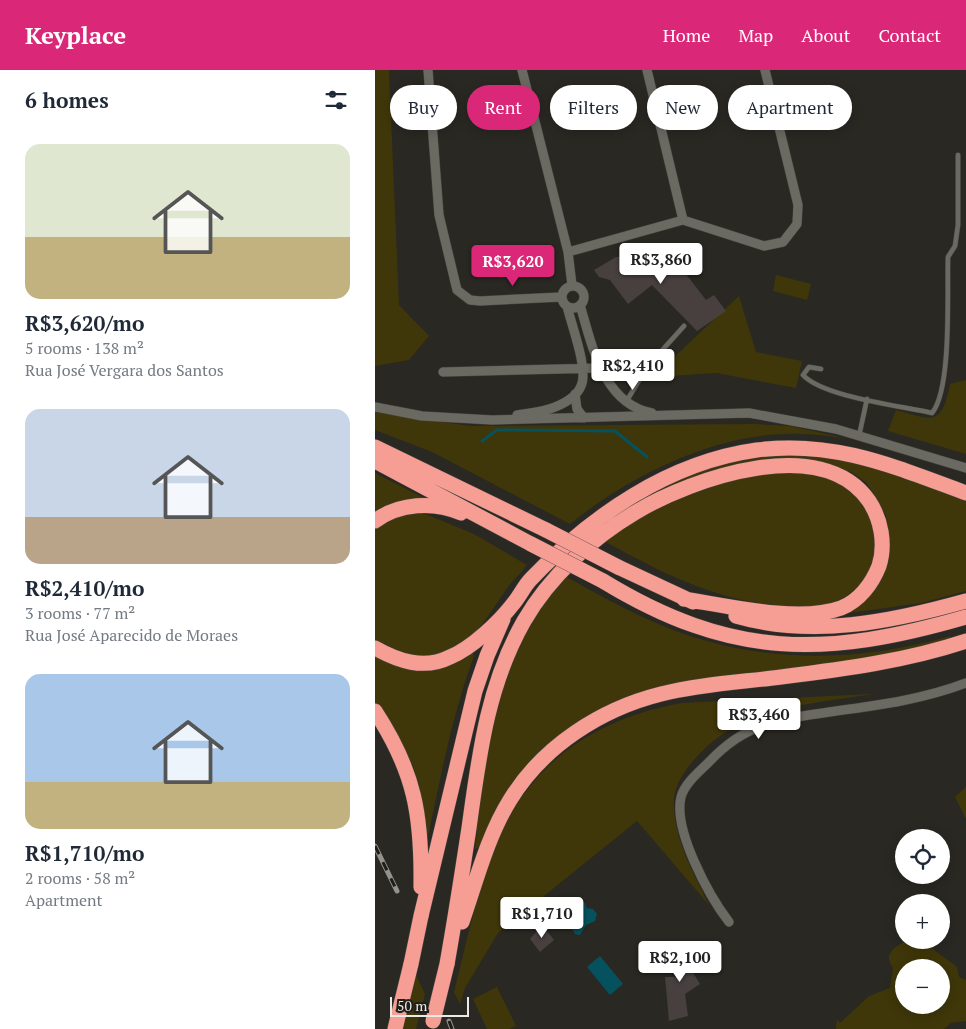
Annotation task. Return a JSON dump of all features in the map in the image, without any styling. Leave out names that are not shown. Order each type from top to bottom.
[{"type":"highway","points":[[375,446],[546,530],[618,568],[685,599],[749,620],[813,626],[891,620],[966,601]]},
{"type":"highway","points":[[375,648],[397,660],[418,663],[449,658],[468,648],[507,611],[530,581],[562,549],[601,516],[635,494],[667,478],[727,457],[757,450],[795,448],[830,450],[867,457],[966,493]]},
{"type":"highway","points":[[375,461],[603,581],[641,604],[692,626],[736,639],[783,644],[859,642],[900,635],[966,617]]},
{"type":"highway","points":[[432,1025],[447,964],[482,737],[489,706],[503,663],[524,621],[545,591],[577,556],[615,525],[663,498],[723,476],[774,464],[805,465],[841,475],[862,492],[878,516],[882,533],[879,564],[863,593],[841,608],[819,613],[787,613],[685,599]]},
{"type":"highway","points":[[375,521],[406,506],[434,506],[457,511],[514,534]]},
{"type":"highway","points":[[395,1029],[475,691],[487,656],[507,611]]},
{"type":"highway","points":[[447,964],[484,858],[510,800],[525,778],[556,747],[588,724],[621,707],[662,694],[910,658],[966,641]]},
{"type":"highway","points":[[375,711],[403,760],[417,802],[421,846],[421,916]]},
{"type":"street","points":[[428,70],[439,215],[457,290],[470,300],[480,301],[561,297]]},
{"type":"street","points":[[522,70],[568,252],[572,285]]},
{"type":"street","points":[[647,70],[683,220]]},
{"type":"street","points":[[568,252],[683,220],[764,246],[783,242],[797,224],[798,205],[765,70]]},
{"type":"street","points":[[492,420],[553,408],[566,402],[581,386],[583,378],[582,368],[567,306],[561,297],[563,290],[572,285],[578,287],[583,292],[584,299],[580,305],[574,308],[567,306]]},
{"type":"street","points":[[580,305],[600,368],[611,386],[626,402],[644,412],[665,416]]},
{"type":"street","points":[[443,372],[600,368]]},
{"type":"street","points":[[575,394],[577,409],[584,418]]},
{"type":"street","points":[[375,407],[422,416],[492,420],[749,413],[793,419],[859,436],[966,468]]},
{"type":"street","points":[[729,922],[712,900],[693,862],[679,808],[681,796],[687,785],[723,747],[749,732],[786,719],[919,698],[966,683]]},
{"type":"lane","points":[[821,369],[809,367],[803,375],[822,388],[867,400],[932,413],[941,398],[946,359],[948,257],[955,246],[958,225],[958,155]]},
{"type":"lane","points":[[626,402],[647,367],[684,326]]},
{"type":"lane","points":[[859,436],[867,400]]},
{"type":"shaded area","points":[[375,70],[389,70],[390,130],[392,130],[399,305],[429,336],[409,360],[375,366]]},
{"type":"shaded area","points":[[776,275],[811,284],[807,300],[773,291]]},
{"type":"shaded area","points":[[739,296],[756,352],[802,361],[796,388],[716,373],[653,377]]},
{"type":"shaded area","points":[[966,380],[966,454],[888,431],[896,410],[927,418],[939,414],[947,398],[950,384]]},
{"type":"shaded area","points":[[375,412],[470,426],[755,424],[790,426],[849,439],[788,434],[759,436],[730,442],[672,462],[644,475],[618,490],[570,524],[432,452],[375,430]]},
{"type":"shaded area","points":[[782,452],[846,458],[966,498],[966,591],[921,603],[842,614],[860,604],[888,537],[886,516],[867,483],[851,472],[813,461],[791,460],[591,528],[648,492],[722,463]]},
{"type":"shaded area","points":[[784,471],[823,477],[842,483],[858,495],[868,509],[874,525],[876,541],[874,557],[868,573],[858,586],[845,597],[829,604],[819,606],[788,606],[763,604],[715,593],[670,575],[604,541],[624,526],[645,514],[689,494],[735,480]]},
{"type":"shaded area","points":[[375,473],[428,500],[375,512]]},
{"type":"shaded area","points":[[418,511],[474,534],[527,565],[507,588],[477,630],[465,642],[454,649],[432,655],[420,655],[396,650],[375,640],[375,528],[397,514]]},
{"type":"shaded area","points":[[563,575],[627,610],[668,628],[702,640],[737,648],[808,656],[844,655],[915,645],[950,636],[950,639],[884,657],[671,686],[556,740],[480,847],[475,849],[482,780],[503,679],[530,619]]},
{"type":"shaded area","points":[[473,652],[474,656],[447,748],[427,842],[421,797],[413,765],[375,702],[375,653],[414,665],[436,667],[448,665]]},
{"type":"shaded area","points":[[873,694],[776,711],[753,719],[731,729],[711,743],[689,766],[678,783],[674,795],[674,809],[682,847],[709,905],[637,821],[498,933],[465,988],[460,1004],[454,992],[477,902],[494,850],[508,820],[525,793],[544,770],[567,751],[591,734],[619,721],[681,703]]},
{"type":"shaded area","points":[[966,787],[966,819],[955,797]]},
{"type":"shaded area","points":[[895,947],[895,949],[932,949],[946,959],[895,959],[895,1014],[950,1014],[950,962],[957,967],[959,977],[966,980],[966,1021],[951,1023],[944,1029],[836,1029],[837,1019],[840,1023],[869,996],[890,988],[893,969],[889,955]]},
{"type":"shaded area","points":[[415,973],[425,994],[416,1029],[402,1029]]},
{"type":"shaded area","points":[[497,987],[516,1026],[509,1029],[487,1029],[473,999]]},
{"type":"water","points":[[574,903],[585,903],[587,908],[593,909],[597,914],[595,921],[586,925],[580,935],[575,934],[568,922],[564,923],[561,918],[562,912],[571,908]]},
{"type":"water","points":[[600,956],[623,984],[610,995],[587,967]]},
{"type":"building","points":[[665,247],[706,300],[714,295],[726,311],[697,331],[652,285],[628,304],[610,280],[599,277],[594,270],[616,257],[638,256],[647,252],[650,254]]},
{"type":"building","points":[[542,925],[554,940],[540,952],[530,939]]},
{"type":"building","points":[[682,945],[700,966],[692,971],[700,984],[685,994],[688,1016],[669,1021],[665,977],[682,977],[666,962]]},
{"type":"waterway","points":[[482,441],[497,430],[615,431],[647,457]]},
{"type":"railway","points":[[375,846],[397,891]]},
{"type":"railway","points":[[449,1021],[452,1029]]}]
